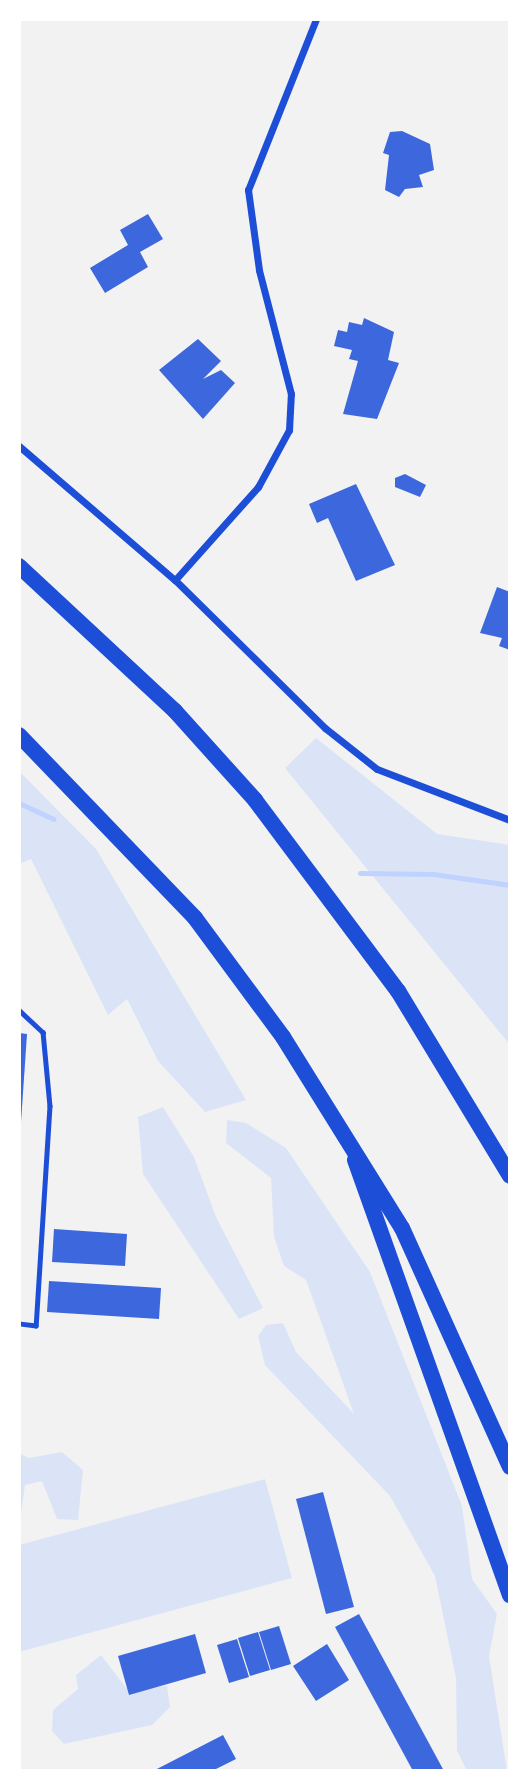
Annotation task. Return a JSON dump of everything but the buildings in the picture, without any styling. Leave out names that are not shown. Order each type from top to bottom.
[{"type":"highway","points":[[19,566],[175,711],[255,800],[398,990],[510,1176]]},
{"type":"highway","points":[[19,735],[195,918],[349,1141],[413,1251],[510,1467]]},
{"type":"highway","points":[[349,1141],[510,1595]]},
{"type":"street","points":[[175,580],[258,487],[289,430],[291,394],[259,270],[248,190],[316,19]]},
{"type":"street","points":[[19,446],[175,580],[325,728],[377,769],[510,820]]},
{"type":"lane","points":[[19,1010],[43,1032],[50,1106],[36,1326],[19,1324]]},
{"type":"shaded area","points":[[316,738],[437,834],[510,845],[510,1045],[285,768]]},
{"type":"shaded area","points":[[19,771],[96,849],[246,1100],[205,1112],[158,1061],[127,999],[108,1015],[31,859],[19,864]]},
{"type":"shaded area","points":[[163,1107],[194,1157],[216,1217],[263,1308],[239,1319],[143,1174],[138,1117]]},
{"type":"shaded area","points":[[227,1120],[246,1123],[286,1148],[370,1272],[462,1506],[472,1579],[497,1614],[489,1656],[507,1771],[467,1771],[457,1751],[456,1678],[435,1576],[390,1496],[265,1365],[258,1336],[266,1325],[283,1323],[296,1352],[354,1414],[306,1280],[284,1266],[274,1237],[271,1178],[226,1143]]},
{"type":"shaded area","points":[[62,1452],[83,1470],[78,1520],[57,1519],[42,1481],[25,1485],[19,1529],[19,1453],[29,1458]]},
{"type":"shaded area","points":[[265,1479],[292,1578],[19,1652],[19,1545]]},
{"type":"shaded area","points":[[101,1655],[127,1689],[167,1686],[170,1707],[152,1725],[64,1744],[52,1731],[53,1710],[78,1689],[76,1675]]},
{"type":"waterway","points":[[19,803],[54,819]]},
{"type":"waterway","points":[[360,873],[433,874],[510,885]]}]
